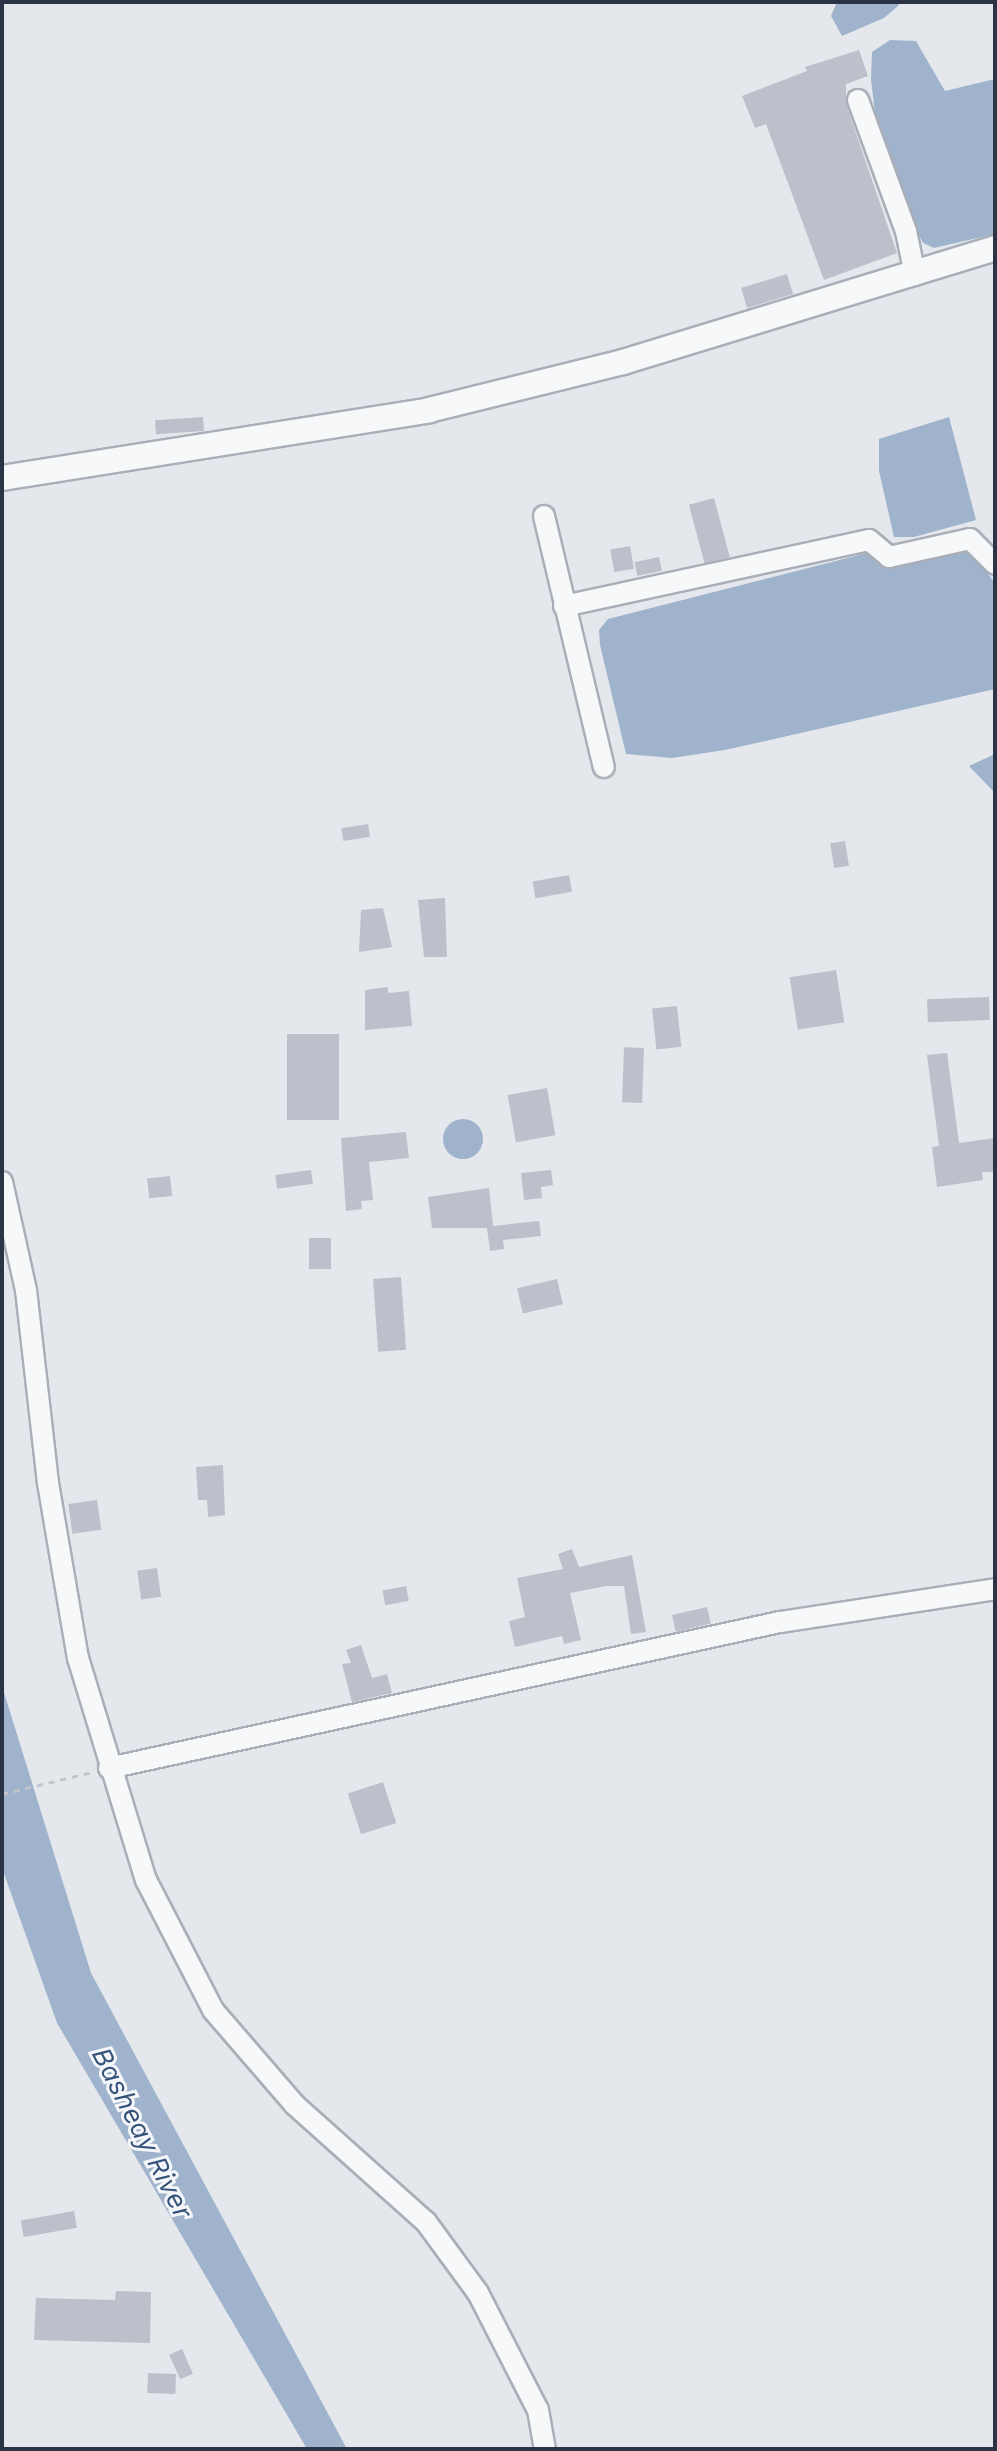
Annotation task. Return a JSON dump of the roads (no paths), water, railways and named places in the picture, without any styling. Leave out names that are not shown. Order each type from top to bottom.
[{"type":"street","points":[[858,100],[906,231],[915,275]]},
{"type":"street","points":[[2,478],[429,410],[623,362],[995,248]]},
{"type":"street","points":[[544,516],[604,767]]},
{"type":"street","points":[[564,606],[869,540],[889,557],[970,539],[995,564]]},
{"type":"street","points":[[2,1182],[26,1290],[48,1483],[78,1658],[109,1768],[146,1880],[213,2010],[295,2105],[426,2222],[478,2293],[538,2410],[545,2449]]},
{"type":"street","points":[[109,1768],[780,1622],[995,1589]]},
{"type":"water","points":[[837,2],[898,2],[899,5],[884,18],[842,36],[831,16]]},
{"type":"water","points":[[890,40],[916,41],[945,91],[995,79],[995,234],[934,248],[923,243],[911,221],[875,113],[871,79],[872,52]]},
{"type":"water","points":[[949,417],[976,520],[914,537],[894,537],[879,471],[879,439]]},
{"type":"water","points":[[972,549],[995,584],[995,689],[725,750],[672,758],[626,754],[600,645],[599,630],[608,619],[871,552],[917,556]]},
{"type":"water","points":[[995,754],[995,800],[993,791],[969,766]]},
{"type":"water","points":[[463,1119],[477,1125],[483,1139],[477,1153],[463,1159],[449,1153],[443,1139],[449,1125]]},
{"type":"water","name":"Basheay River","points":[[2,1686],[91,1973],[347,2449],[307,2449],[57,2023],[2,1868]]}]
